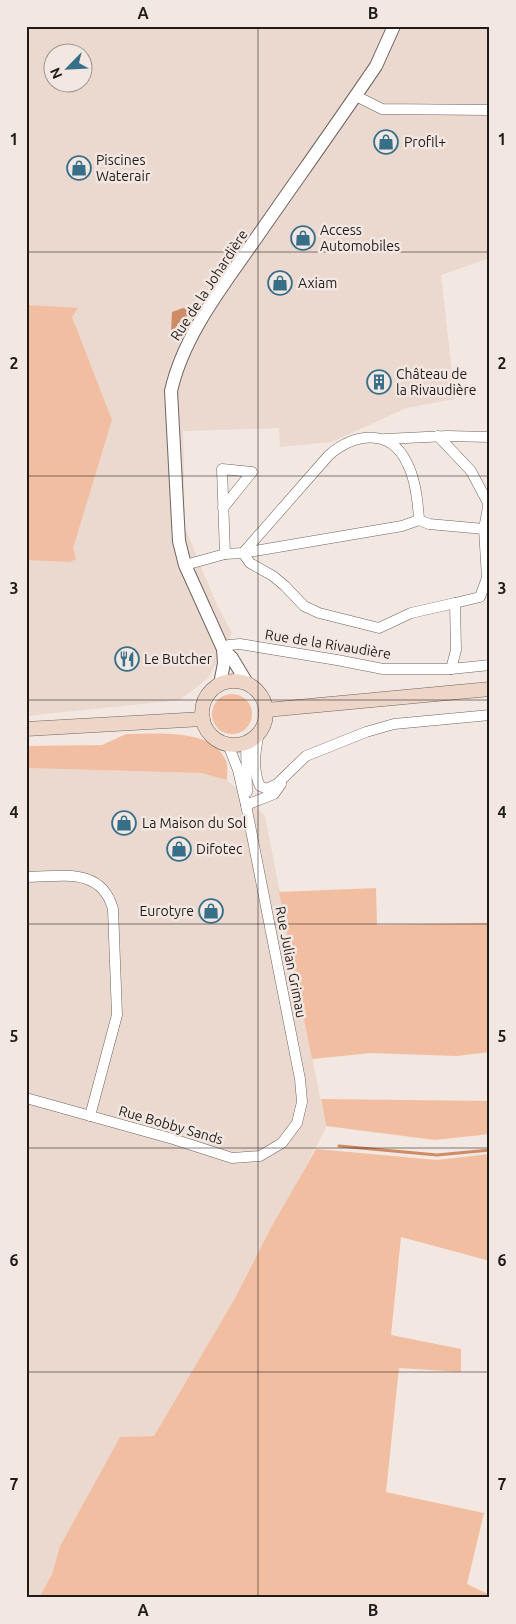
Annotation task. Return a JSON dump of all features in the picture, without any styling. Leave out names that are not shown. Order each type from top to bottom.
[{"type":"main road","points":[[236,680],[247,683],[262,697],[266,710],[265,722],[259,733],[246,742],[228,744],[211,735],[203,719],[202,707],[207,696],[220,684],[236,680]]},
{"type":"main road","points":[[266,710],[490,689]]},
{"type":"main road","points":[[26,729],[203,719]]},
{"type":"street","name":"Rue de la Johardière","points":[[220,684],[224,663],[223,649],[185,565],[176,530],[171,391],[183,351],[224,286],[376,66],[394,26]]},
{"type":"street","points":[[356,96],[382,110],[490,110]]},
{"type":"street","points":[[243,554],[250,563],[273,576],[285,586],[304,606],[320,613],[379,628],[411,613],[480,596],[488,578],[484,529],[489,500],[471,471],[438,436]]},
{"type":"street","points":[[243,554],[329,455],[341,445],[370,437],[385,439],[438,436],[490,437]]},
{"type":"street","points":[[385,439],[407,462],[415,490],[419,520]]},
{"type":"street","points":[[224,508],[225,554]]},
{"type":"street","points":[[185,565],[225,554],[243,554],[402,526],[419,520],[430,524],[484,529]]},
{"type":"street","points":[[451,669],[456,650],[455,603]]},
{"type":"street","name":"Rue de la Rivaudière","points":[[223,649],[229,645],[240,644],[311,655],[383,670],[451,669],[490,665]]},
{"type":"street","name":"Rue de la Johardière","points":[[223,649],[232,658],[247,683]]},
{"type":"street","points":[[259,733],[256,745],[256,777],[260,786],[267,789],[306,756],[394,724],[490,715]]},
{"type":"street","name":"Rue Julian Grimau","points":[[246,742],[246,806]]},
{"type":"street","name":"Rue Julian Grimau","points":[[228,744],[238,770],[246,806],[300,1079],[302,1102],[297,1123]]},
{"type":"street","points":[[246,806],[274,794],[287,774]]},
{"type":"street","points":[[26,877],[79,876],[93,881],[104,888],[113,908],[117,1015],[90,1116]]},
{"type":"street","name":"Rue Bobby Sands","points":[[26,1098],[173,1139],[232,1158],[260,1156],[282,1143],[297,1123]]},
{"type":"shaded area","points":[[26,26],[490,26],[490,258],[441,275],[455,399],[406,408],[332,442],[280,447],[279,428],[183,431],[185,528],[216,603],[232,633],[208,678],[180,700],[26,716]]},
{"type":"shaded area","points":[[26,305],[78,308],[72,317],[112,420],[73,548],[76,559],[70,562],[26,560]]},
{"type":"shaded area","points":[[183,308],[187,309],[189,314],[173,336],[171,333],[172,312]]},
{"type":"shaded area","points":[[232,694],[246,700],[252,714],[246,728],[232,734],[218,728],[212,714],[218,700]]},
{"type":"shaded area","points":[[126,734],[182,735],[209,742],[219,750],[226,761],[227,780],[201,773],[26,768],[26,746],[102,745]]},
{"type":"shaded area","points":[[26,768],[201,773],[227,780],[265,816],[326,1128],[235,1298],[154,1436],[120,1437],[60,1546],[52,1574],[39,1598],[26,1598]]},
{"type":"shaded area","points":[[376,888],[377,925],[490,923],[490,1052],[456,1056],[371,1053],[312,1059],[279,892]]},
{"type":"shaded area","points":[[321,1099],[490,1101],[490,1134],[435,1140],[326,1126]]},
{"type":"shaded area","points":[[316,1149],[437,1160],[490,1154],[490,1261],[401,1237],[391,1335],[461,1349],[461,1372],[399,1368],[386,1492],[484,1513],[467,1584],[490,1595],[490,1598],[39,1598],[52,1574],[60,1546],[120,1437],[154,1436],[235,1298],[272,1226]]},
{"type":"waterway","points":[[339,1146],[437,1155],[490,1150]]},
{"type":"place","name":"Profil+","points":[[386,142]]},
{"type":"place","name":"Piscines Waterair","points":[[79,168]]},
{"type":"place","name":"Access Automobiles","points":[[303,238]]},
{"type":"place","name":"Axiam","points":[[280,283]]},
{"type":"place","name":"Château de la Rivaudière","points":[[379,382]]},
{"type":"place","name":"Le Butcher","points":[[127,659]]},
{"type":"place","name":"La Maison du Sol","points":[[124,823]]},
{"type":"place","name":"Difotec","points":[[179,849]]},
{"type":"place","name":"Eurotyre","points":[[211,911]]}]
